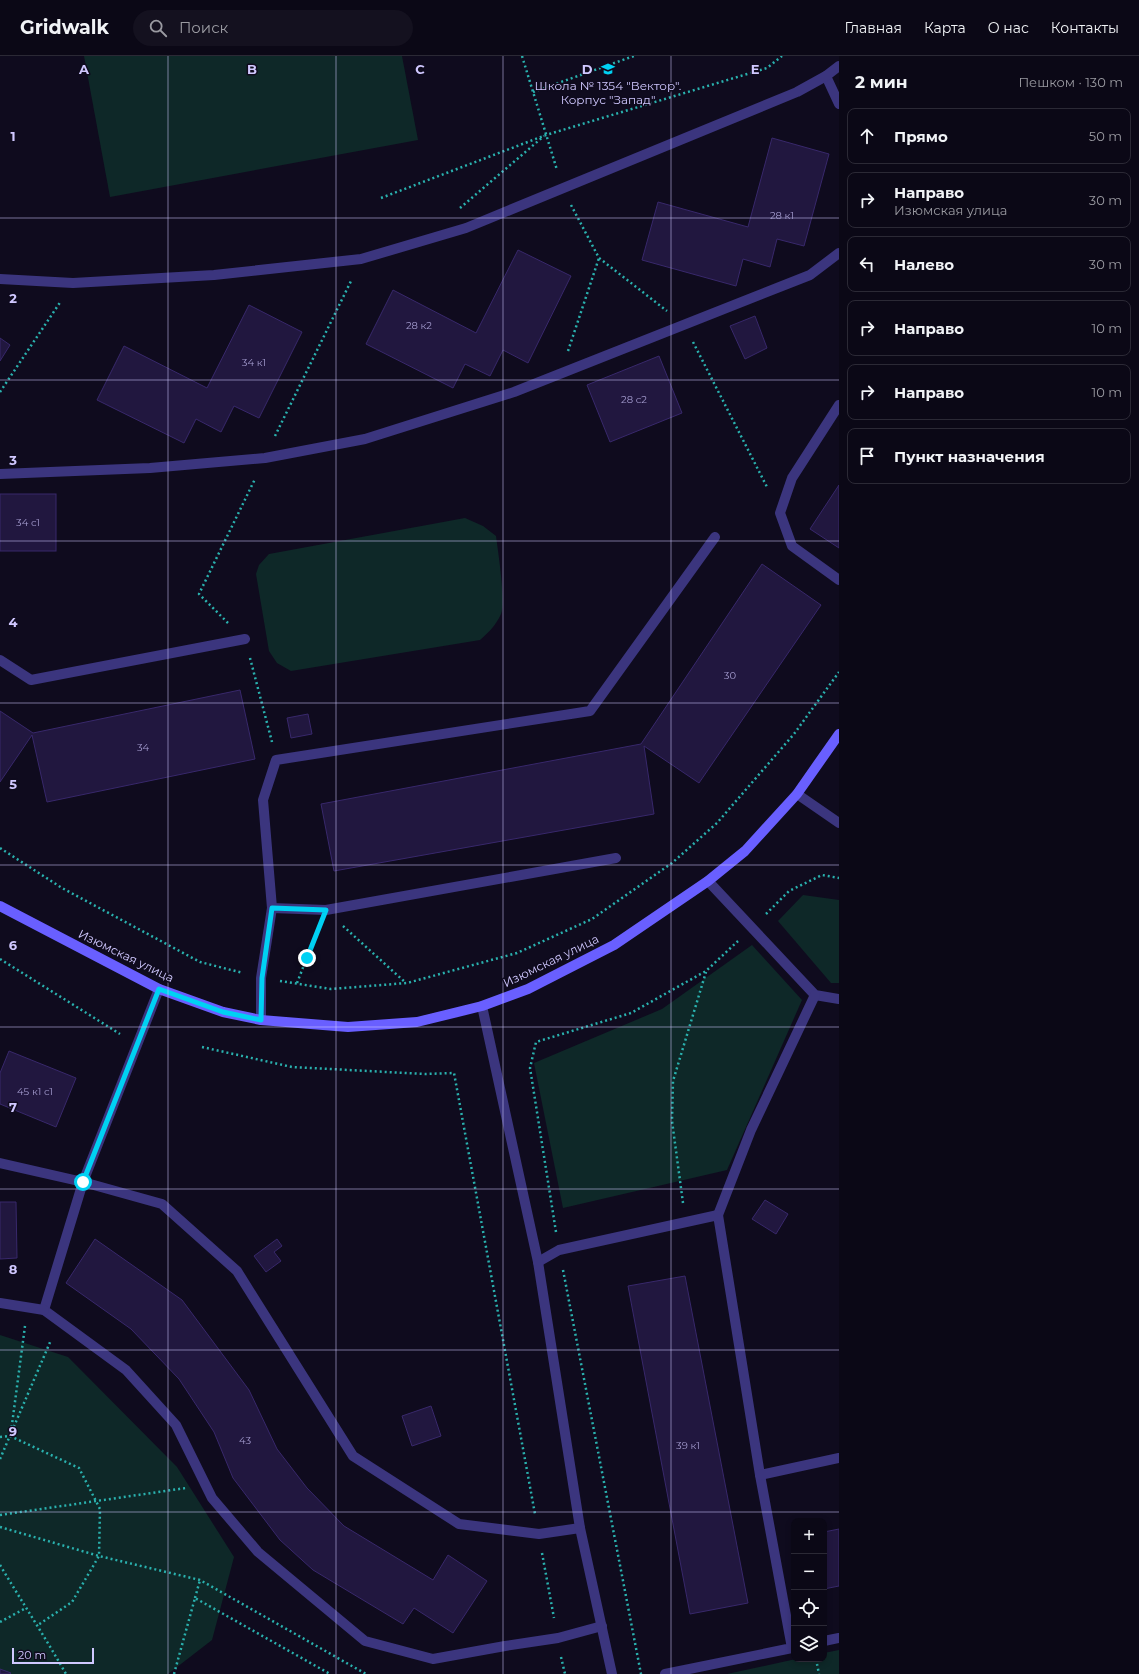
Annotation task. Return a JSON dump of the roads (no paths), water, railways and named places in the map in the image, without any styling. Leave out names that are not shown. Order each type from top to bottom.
[{"type":"street","points":[[0,279],[73,283],[214,275],[361,259],[466,228],[796,92],[826,76],[839,66]]},
{"type":"street","points":[[826,76],[839,104]]},
{"type":"street","points":[[0,474],[150,468],[265,458],[366,439],[514,392],[560,374],[810,275],[839,253]]},
{"type":"street","points":[[839,406],[792,478],[780,513],[792,546],[839,580]]},
{"type":"street","points":[[261,1020],[262,978],[272,908],[263,800],[276,760],[590,711],[715,536]]},
{"type":"street","points":[[0,660],[31,680],[245,639]]},
{"type":"street","name":"Изюмская улица","points":[[0,906],[159,989],[223,1012],[261,1020],[348,1027],[417,1022],[482,1006],[528,989],[614,945],[708,882],[744,851],[797,794],[839,734]]},
{"type":"street","points":[[797,794],[839,823]]},
{"type":"street","points":[[272,908],[326,910],[616,858]]},
{"type":"street","points":[[708,882],[815,995],[839,1000]]},
{"type":"street","points":[[44,1310],[83,1182],[159,989]]},
{"type":"street","points":[[791,1638],[760,1475],[718,1215],[751,1130],[815,995]]},
{"type":"street","points":[[482,1006],[538,1262],[580,1528],[612,1674]]},
{"type":"street","points":[[0,1163],[83,1182],[162,1204],[237,1271],[353,1456],[458,1524],[539,1534],[580,1528]]},
{"type":"street","points":[[538,1262],[559,1250],[718,1215]]},
{"type":"street","points":[[0,1303],[44,1310],[126,1370],[176,1425],[212,1498],[258,1552],[365,1641],[433,1659],[558,1638],[602,1626]]},
{"type":"street","points":[[760,1475],[839,1458]]},
{"type":"street","points":[[827,1640],[839,1638]]},
{"type":"street","points":[[665,1674],[791,1648]]},
{"type":"place","name":"Школа № 1354 \"Вектор\". Корпус \"Запад\"","points":[[608,69]]}]
